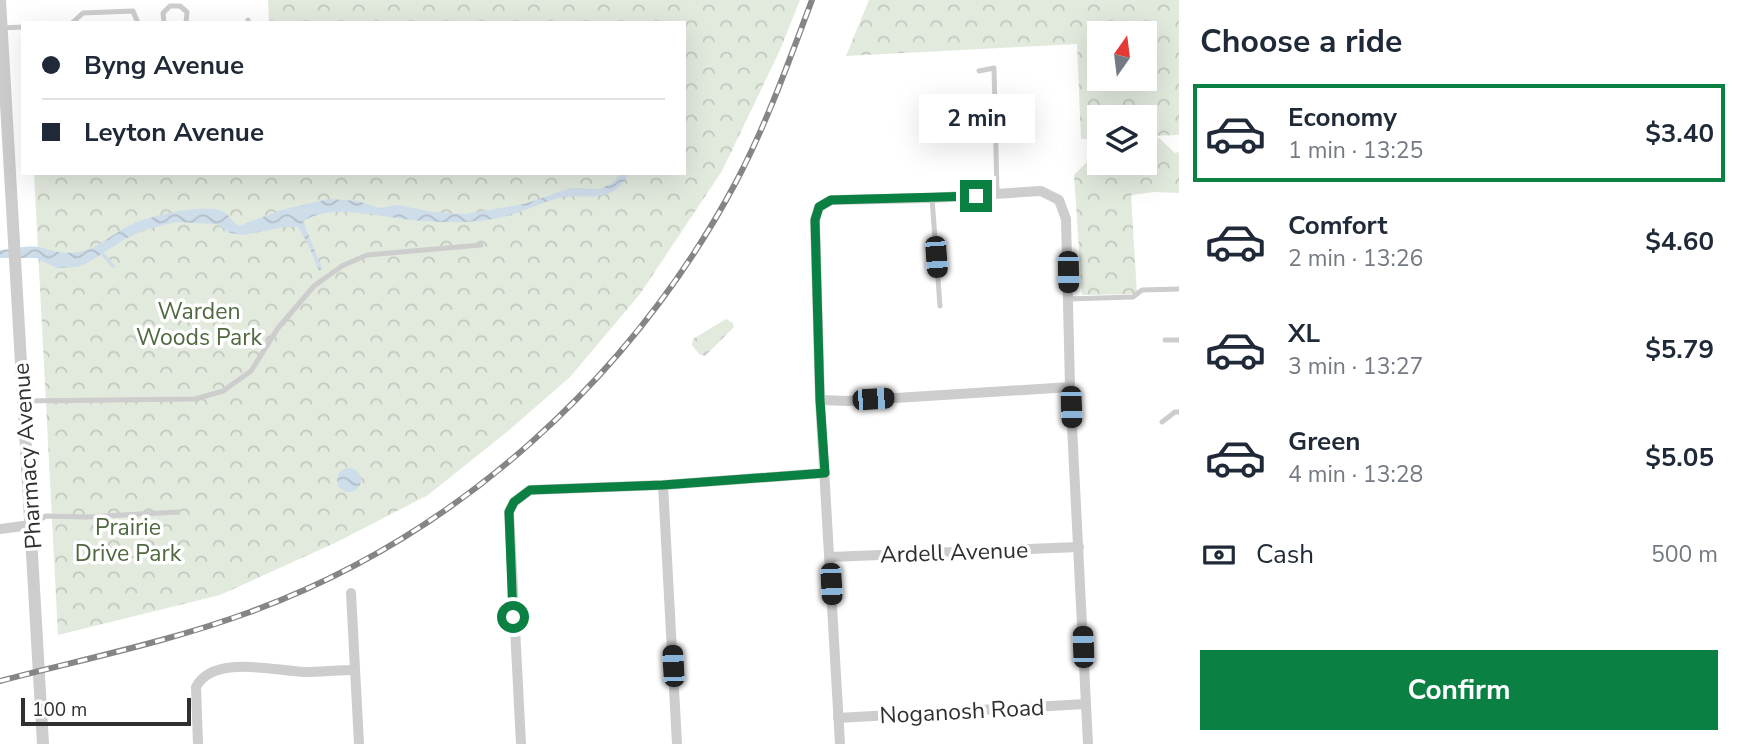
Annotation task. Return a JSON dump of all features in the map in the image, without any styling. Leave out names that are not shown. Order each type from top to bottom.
[{"type":"street","name":"Pharmacy Avenue","points":[[0,0],[43,744]]},
{"type":"street","points":[[840,744],[820,400],[815,220],[819,207],[831,200],[932,198],[1041,191],[1059,200],[1066,219],[1070,387],[1088,744]]},
{"type":"street","points":[[820,400],[848,401],[1070,387]]},
{"type":"street","points":[[521,744],[510,565],[509,512],[514,502],[530,490],[663,485],[825,473]]},
{"type":"street","points":[[663,485],[677,744]]},
{"type":"street","points":[[0,529],[31,525]]},
{"type":"street","name":"Ardell Avenue","points":[[830,558],[1079,547]]},
{"type":"street","points":[[351,593],[359,744]]},
{"type":"street","points":[[198,744],[196,687],[200,678],[214,670],[257,667],[304,672],[355,670]]},
{"type":"street","name":"Noganosh Road","points":[[838,718],[1086,704]]},
{"type":"lane","points":[[162,21],[163,13],[170,6],[180,6],[187,12],[186,21]]},
{"type":"lane","points":[[74,21],[83,13],[133,12],[137,21]]},
{"type":"lane","points":[[2,28],[21,27]]},
{"type":"lane","points":[[979,71],[994,68],[998,194]]},
{"type":"lane","points":[[932,198],[940,306]]},
{"type":"lane","points":[[23,401],[195,399],[223,391],[251,371],[278,328],[305,296],[342,266],[368,255],[481,246]]},
{"type":"lane","points":[[1068,299],[1133,297],[1142,290],[1179,289]]},
{"type":"lane","points":[[1165,340],[1179,340]]},
{"type":"lane","points":[[1162,422],[1179,412]]},
{"type":"lane","points":[[31,525],[46,516],[86,517],[178,512]]},
{"type":"green space","name":"Warden Woods Park","points":[[268,0],[800,0],[780,50],[722,171],[640,294],[570,377],[508,431],[428,495],[337,542],[220,595],[58,635],[34,175],[686,175],[686,21],[269,21]]},
{"type":"green space","points":[[869,0],[1179,0],[1179,135],[1157,136],[1157,105],[1087,105],[1087,139],[1081,139],[1077,44],[846,56]]},
{"type":"green space","points":[[1157,138],[1175,153],[1179,152],[1179,193],[1131,195],[1137,294],[1082,295],[1074,175],[1087,162],[1087,175],[1157,175]]},
{"type":"green space","points":[[726,319],[733,323],[734,327],[705,356],[699,354],[692,345],[693,339]]},
{"type":"water","points":[[619,175],[628,175],[620,186],[604,195],[559,198],[506,216],[468,222],[437,222],[348,212],[320,214],[303,221],[322,269],[319,271],[298,227],[244,235],[230,233],[217,224],[175,222],[144,230],[77,267],[57,268],[36,258],[0,258],[0,250],[27,247],[64,253],[79,252],[139,221],[187,210],[219,210],[239,226],[281,210],[329,199],[358,201],[379,208],[398,205],[433,212],[465,214],[524,204],[571,188],[600,189],[614,182]]},
{"type":"water","points":[[344,468],[354,468],[361,475],[361,485],[354,492],[344,492],[337,485],[337,475]]},
{"type":"waterway","points":[[101,252],[113,266]]},
{"type":"railway","points":[[0,681],[188,632],[250,612],[326,580],[399,540],[468,494],[532,442],[591,384],[645,321],[694,253],[736,182],[758,137],[812,0]]},
{"type":"route","points":[[513,617],[509,512],[514,502],[530,490],[663,485],[825,473],[817,325],[815,220],[819,207],[831,200],[976,196]]},
{"type":"park label","name":"Prairie Drive Park","points":[[128,540]]}]
